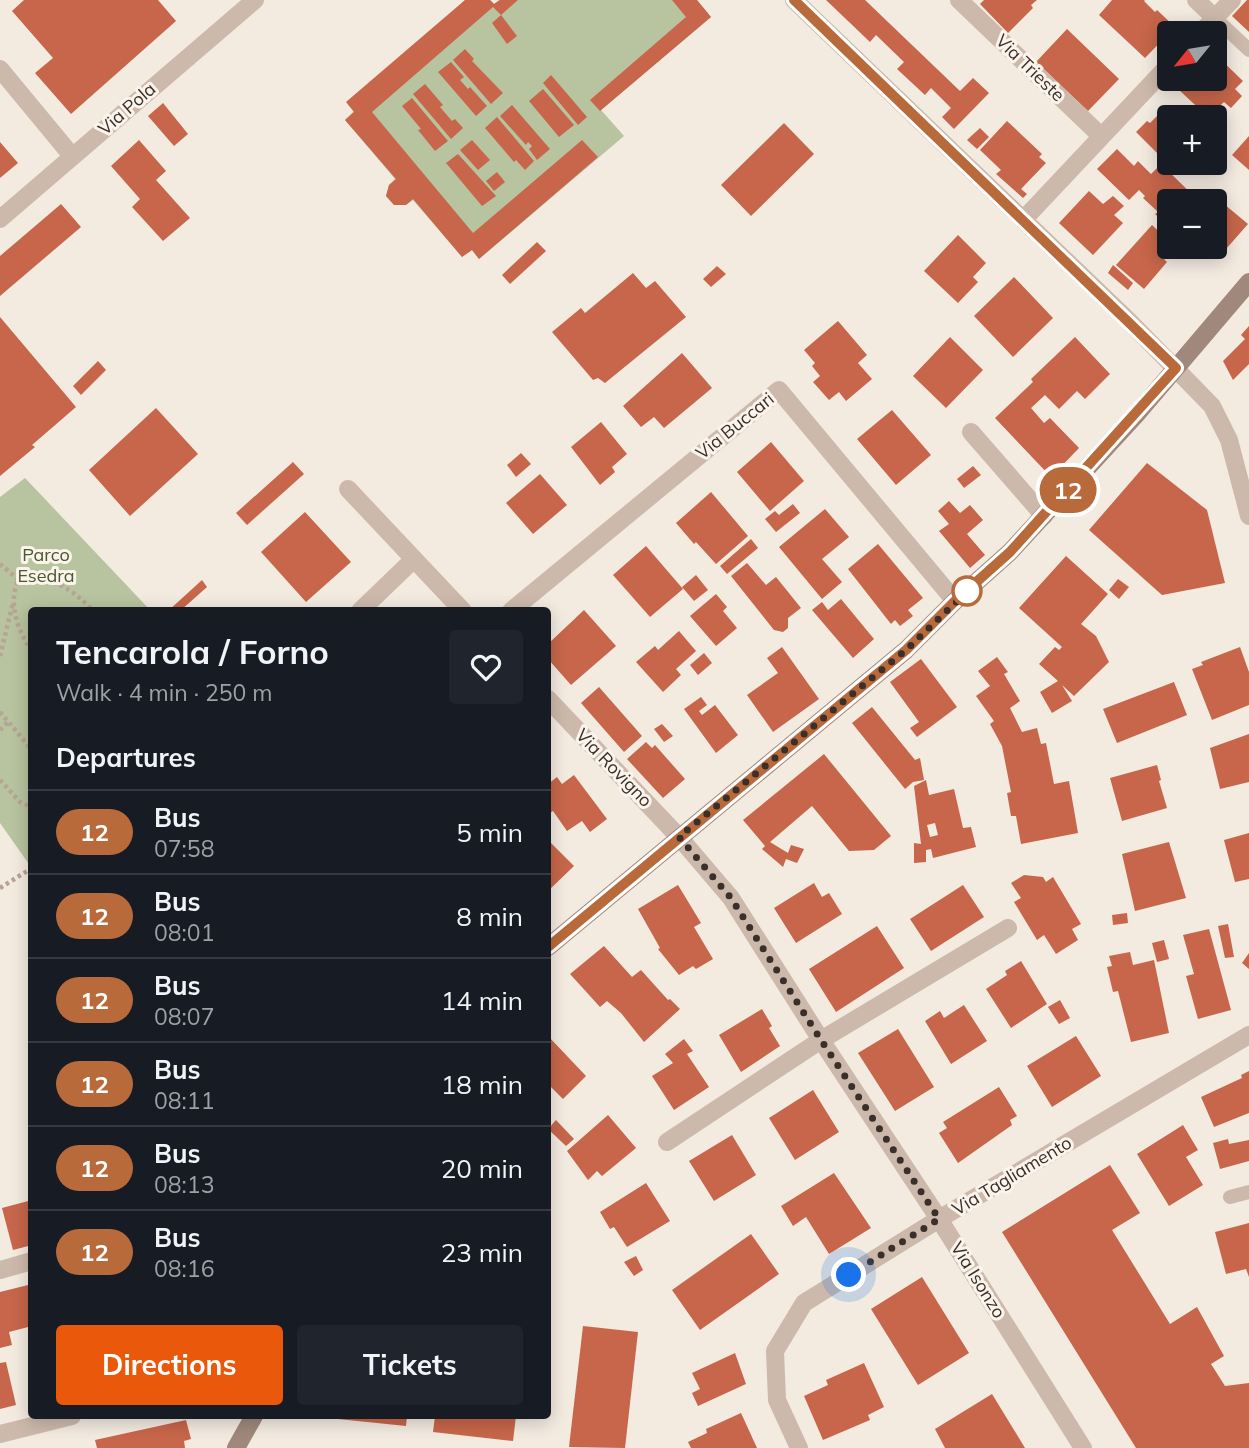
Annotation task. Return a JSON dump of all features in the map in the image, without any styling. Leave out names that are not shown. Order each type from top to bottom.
[{"type":"street","name":"Via Pola","points":[[0,219],[255,0]]},
{"type":"street","points":[[794,0],[1024,219],[1212,406],[1229,440],[1249,516]]},
{"type":"street","name":"Via Trieste","points":[[959,0],[1101,136]]},
{"type":"street","points":[[1196,0],[1215,18]]},
{"type":"street","points":[[1212,21],[1232,0]]},
{"type":"street","points":[[0,69],[72,156]]},
{"type":"street","points":[[1024,219],[1157,78]]},
{"type":"street","points":[[551,944],[906,650],[1010,552],[1176,368],[1249,282]]},
{"type":"street","name":"Via Buccari","points":[[516,607],[779,390],[955,601]]},
{"type":"street","points":[[971,432],[1044,516]]},
{"type":"street","points":[[348,489],[459,607]]},
{"type":"street","points":[[364,607],[412,560]]},
{"type":"street","name":"Via Rovigno","points":[[551,702],[679,837]]},
{"type":"street","name":"Via Isonzo","points":[[679,837],[731,898],[939,1219],[1083,1448]]},
{"type":"street","points":[[667,1142],[821,1040],[1008,928]]},
{"type":"street","name":"Via Tagliamento","points":[[799,1448],[776,1400],[775,1351],[804,1303],[939,1219],[1249,1035]]},
{"type":"street","points":[[0,1270],[28,1262]]},
{"type":"street","points":[[0,1433],[59,1419]]},
{"type":"street","points":[[236,1448],[252,1419]]},
{"type":"lane","points":[[1215,18],[1249,50]]},
{"type":"lane","points":[[1230,1197],[1249,1192]]},
{"type":"path","points":[[0,564],[19,579],[44,579],[76,593],[89,607]]},
{"type":"path","points":[[19,579],[14,588],[14,599],[20,628],[28,643]]},
{"type":"path","points":[[0,656],[14,599]]},
{"type":"path","points":[[0,712],[28,745]]},
{"type":"path","points":[[0,730],[8,722]]},
{"type":"path","points":[[0,780],[20,802],[28,805]]},
{"type":"path","points":[[0,888],[28,870]]},
{"type":"green space","points":[[465,0],[490,0],[494,4],[499,0],[697,0],[711,17],[601,110],[624,136],[479,259],[472,250],[462,257],[413,200],[406,205],[394,205],[386,196],[389,185],[395,179],[345,120]]},
{"type":"green space","name":"Parco Esedra","points":[[25,478],[147,607],[28,607],[28,863],[0,823],[0,497]]},
{"type":"building","points":[[24,0],[158,0],[176,21],[71,114],[35,73],[53,58],[12,11]]},
{"type":"building","points":[[465,0],[490,0],[494,4],[500,0],[518,0],[501,15],[493,7],[372,112],[473,233],[582,140],[598,157],[479,259],[472,250],[462,257],[413,199],[406,205],[394,205],[386,196],[389,185],[396,179],[345,120],[354,112],[346,102]]},
{"type":"building","points":[[672,0],[697,0],[711,17],[600,111],[590,100],[686,17]]},
{"type":"building","points":[[826,0],[865,0],[960,91],[973,78],[989,93],[954,129],[942,117],[951,108],[931,88],[925,95],[897,69],[904,62],[876,35],[870,42]]},
{"type":"building","points":[[984,0],[1037,0],[1031,5],[1033,8],[1008,33],[980,4]]},
{"type":"building","points":[[1112,0],[1145,0],[1155,12],[1157,10],[1169,21],[1157,21],[1157,46],[1145,58],[1099,15]]},
{"type":"building","points":[[1249,0],[1249,32],[1232,16]]},
{"type":"building","points":[[501,15],[517,36],[507,44],[492,23]]},
{"type":"building","points":[[1067,29],[1119,79],[1088,111],[1036,62]]},
{"type":"building","points":[[465,49],[474,59],[472,61],[503,93],[491,104],[453,60]]},
{"type":"building","points":[[451,62],[464,77],[460,80],[487,106],[476,116],[438,72]]},
{"type":"building","points":[[1227,66],[1243,81],[1235,89],[1242,96],[1231,108],[1224,102],[1221,105],[1195,105],[1180,91],[1227,91]]},
{"type":"building","points":[[551,75],[587,117],[578,125],[543,83]]},
{"type":"building","points":[[425,84],[443,105],[440,107],[452,121],[455,119],[463,128],[451,139],[413,94]]},
{"type":"building","points":[[543,89],[574,125],[559,137],[529,101]]},
{"type":"building","points":[[412,98],[448,141],[435,151],[402,106]]},
{"type":"building","points":[[163,103],[188,134],[174,146],[148,116]]},
{"type":"building","points":[[512,105],[550,149],[537,160],[529,149],[532,146],[528,142],[526,145],[500,116]]},
{"type":"building","points":[[1157,116],[1157,153],[1136,132],[1147,121],[1150,123]]},
{"type":"building","points":[[497,117],[534,161],[525,170],[516,160],[514,162],[485,128]]},
{"type":"building","points":[[1007,121],[1042,154],[1039,157],[1046,163],[1021,189],[1027,194],[1023,198],[996,174],[1001,170],[980,150]]},
{"type":"building","points":[[784,123],[814,154],[751,216],[721,185]]},
{"type":"building","points":[[980,128],[989,137],[977,149],[967,140]]},
{"type":"building","points":[[1249,136],[1249,170],[1232,155]]},
{"type":"building","points":[[139,140],[166,171],[156,180],[190,218],[163,241],[132,207],[140,199],[111,166]]},
{"type":"building","points":[[472,140],[490,160],[478,170],[460,150]]},
{"type":"building","points":[[0,142],[18,163],[0,178]]},
{"type":"building","points":[[1117,149],[1134,166],[1138,161],[1151,174],[1157,168],[1157,175],[1172,175],[1187,189],[1157,189],[1157,211],[1143,198],[1145,196],[1139,190],[1129,200],[1097,169]]},
{"type":"building","points":[[458,154],[496,196],[482,206],[446,163]]},
{"type":"building","points":[[497,172],[505,182],[494,191],[486,181]]},
{"type":"building","points":[[1089,191],[1103,204],[1113,196],[1124,206],[1114,215],[1123,223],[1093,255],[1059,223]]},
{"type":"building","points":[[61,204],[81,227],[0,296],[0,256]]},
{"type":"building","points":[[1227,206],[1248,224],[1227,248]]},
{"type":"building","points":[[1152,225],[1157,230],[1157,259],[1167,262],[1144,289],[1116,265]]},
{"type":"building","points":[[958,235],[986,263],[973,277],[978,282],[958,303],[924,271]]},
{"type":"building","points":[[537,242],[546,251],[510,284],[502,275]]},
{"type":"building","points":[[1113,265],[1133,283],[1128,290],[1108,273]]},
{"type":"building","points":[[717,266],[726,274],[711,287],[703,279]]},
{"type":"building","points":[[633,273],[646,288],[655,281],[686,317],[605,383],[598,378],[593,380],[552,332],[581,308],[585,313]]},
{"type":"building","points":[[1014,277],[1053,318],[1013,357],[974,316]]},
{"type":"building","points":[[0,317],[76,407],[0,476]]},
{"type":"building","points":[[838,321],[867,355],[858,363],[872,379],[846,401],[839,392],[829,400],[813,382],[820,376],[812,366],[815,363],[804,350]]},
{"type":"building","points":[[1249,326],[1249,364],[1233,380],[1223,361],[1245,339],[1241,335]]},
{"type":"building","points":[[950,337],[983,370],[946,408],[913,376]]},
{"type":"building","points":[[1075,337],[1110,374],[1085,399],[1077,391],[1059,409],[1045,395],[1031,408],[1044,423],[1050,418],[1079,448],[1051,477],[995,418]]},
{"type":"building","points":[[682,353],[712,388],[664,428],[654,417],[641,427],[623,406]]},
{"type":"building","points":[[98,361],[106,370],[81,395],[73,386]]},
{"type":"building","points":[[156,408],[198,454],[130,516],[89,470]]},
{"type":"building","points":[[892,410],[931,455],[896,485],[857,439]]},
{"type":"building","points":[[601,422],[627,454],[612,467],[615,472],[600,485],[571,447]]},
{"type":"building","points":[[771,442],[804,481],[770,511],[737,472]]},
{"type":"building","points":[[521,453],[531,464],[516,477],[507,465]]},
{"type":"building","points":[[293,462],[304,474],[247,525],[236,513]]},
{"type":"building","points":[[1147,463],[1207,510],[1225,583],[1162,595],[1089,530]]},
{"type":"building","points":[[973,466],[981,475],[964,488],[957,479]]},
{"type":"building","points":[[540,474],[567,505],[533,534],[506,503]]},
{"type":"building","points":[[711,492],[748,536],[716,564],[676,523]]},
{"type":"building","points":[[949,501],[960,513],[970,505],[983,520],[967,534],[985,555],[970,568],[939,531],[949,524],[938,511]]},
{"type":"building","points":[[793,504],[800,513],[776,532],[765,519],[775,511],[779,515]]},
{"type":"building","points":[[825,509],[849,537],[822,559],[842,582],[822,599],[779,547]]},
{"type":"building","points":[[305,512],[351,562],[306,602],[261,552]]},
{"type":"building","points":[[751,539],[758,548],[727,574],[720,566]]},
{"type":"building","points":[[878,544],[923,598],[908,610],[913,616],[900,626],[895,620],[891,624],[848,569]]},
{"type":"building","points":[[646,546],[683,589],[650,617],[613,575]]},
{"type":"building","points":[[1066,556],[1108,594],[1081,624],[1096,636],[1109,662],[1074,696],[1062,685],[1072,701],[1052,713],[1040,692],[1058,681],[1039,664],[1055,647],[1059,650],[1062,647],[1019,608]]},
{"type":"building","points":[[747,563],[766,585],[776,577],[801,608],[788,618],[788,628],[783,632],[774,630],[731,576]]},
{"type":"building","points":[[696,575],[708,590],[694,601],[682,587]]},
{"type":"building","points":[[1118,579],[1129,587],[1119,599],[1109,590]]},
{"type":"building","points":[[202,580],[207,587],[184,607],[172,607]]},
{"type":"building","points":[[716,594],[727,607],[723,611],[737,628],[716,646],[690,616]]},
{"type":"building","points":[[841,599],[874,639],[853,658],[812,610],[822,602],[828,610]]},
{"type":"building","points":[[584,610],[616,646],[571,685],[551,662],[551,641]]},
{"type":"building","points":[[679,631],[696,651],[676,669],[681,675],[663,692],[636,662],[655,646],[658,650]]},
{"type":"building","points":[[782,647],[819,699],[773,732],[747,695],[778,673],[767,658]]},
{"type":"building","points":[[1240,647],[1249,672],[1249,705],[1212,720],[1192,669],[1203,665],[1201,662]]},
{"type":"building","points":[[704,653],[712,663],[698,675],[690,665]]},
{"type":"building","points":[[997,657],[1008,672],[1004,674],[1020,701],[1010,708],[1022,732],[1037,728],[1041,744],[1046,743],[1054,784],[1069,781],[1078,833],[1021,844],[1016,816],[1011,816],[1007,793],[1011,792],[1002,746],[990,724],[994,721],[976,696],[990,686],[978,671]]},
{"type":"building","points":[[921,659],[957,707],[917,737],[910,728],[919,722],[890,682]]},
{"type":"building","points":[[1174,682],[1187,715],[1117,743],[1103,709]]},
{"type":"building","points":[[599,687],[642,736],[624,752],[581,703]]},
{"type":"building","points":[[701,697],[707,705],[699,711],[702,715],[715,705],[738,735],[716,753],[684,709]]},
{"type":"building","points":[[872,707],[915,760],[920,758],[924,780],[913,782],[905,789],[852,723]]},
{"type":"building","points":[[662,724],[673,736],[664,742],[654,729]]},
{"type":"building","points":[[1249,734],[1249,782],[1220,789],[1210,748]]},
{"type":"building","points":[[646,742],[652,748],[655,745],[685,779],[663,798],[627,759]]},
{"type":"building","points":[[824,754],[891,836],[874,850],[849,851],[812,806],[770,842],[788,853],[791,845],[804,849],[797,863],[786,859],[783,867],[762,849],[765,846],[743,820]]},
{"type":"building","points":[[1157,765],[1167,808],[1122,821],[1110,778]]},
{"type":"building","points":[[574,775],[607,819],[590,832],[582,821],[567,831],[553,811],[551,812],[551,782],[557,777],[562,784]]},
{"type":"building","points":[[926,780],[929,795],[954,789],[963,828],[971,827],[976,847],[933,858],[931,849],[926,850],[926,862],[914,863],[914,843],[921,844],[914,786]],"holes":[[[935,823],[938,835],[930,837],[927,825]]]},
{"type":"building","points":[[1249,833],[1249,879],[1235,882],[1224,840]]},
{"type":"building","points":[[1169,842],[1186,898],[1135,911],[1122,854]]},
{"type":"building","points":[[551,843],[574,866],[551,888]]},
{"type":"building","points":[[1024,875],[1043,877],[1046,882],[1053,877],[1081,924],[1072,929],[1078,940],[1056,954],[1044,935],[1037,940],[1014,902],[1021,898],[1011,883]]},
{"type":"building","points":[[814,883],[822,897],[829,893],[842,914],[796,943],[774,908]]},
{"type":"building","points":[[678,885],[701,923],[694,927],[713,959],[696,969],[693,966],[679,975],[658,949],[660,948],[638,909]]},
{"type":"building","points":[[963,885],[984,917],[931,951],[910,919]]},
{"type":"building","points":[[1127,913],[1128,923],[1113,925],[1112,915]]},
{"type":"building","points":[[1228,924],[1234,957],[1225,958],[1218,926]]},
{"type":"building","points":[[877,926],[904,968],[836,1012],[809,969]]},
{"type":"building","points":[[1209,929],[1231,1010],[1198,1019],[1186,976],[1194,974],[1183,935]]},
{"type":"building","points":[[1164,940],[1169,959],[1157,962],[1152,943]]},
{"type":"building","points":[[604,946],[632,977],[641,970],[668,1000],[680,1009],[644,1042],[621,1013],[607,1001],[600,1007],[570,974]]},
{"type":"building","points":[[1130,952],[1133,965],[1154,960],[1169,1033],[1131,1042],[1118,991],[1113,992],[1107,967],[1112,966],[1109,956]]},
{"type":"building","points":[[1249,953],[1249,969],[1242,963]]},
{"type":"building","points":[[1021,961],[1047,1004],[1011,1028],[986,989],[1007,975],[1005,971]]},
{"type":"building","points":[[1060,1000],[1070,1018],[1059,1024],[1048,1007]]},
{"type":"building","points":[[964,1005],[987,1041],[951,1064],[925,1021],[940,1011],[944,1018]]},
{"type":"building","points":[[762,1009],[780,1046],[741,1072],[719,1035]]},
{"type":"building","points":[[898,1029],[934,1087],[895,1111],[858,1053]]},
{"type":"building","points":[[1076,1036],[1101,1076],[1052,1107],[1027,1066]]},
{"type":"building","points":[[551,1039],[586,1076],[563,1099],[551,1087]]},
{"type":"building","points":[[684,1039],[693,1051],[687,1054],[709,1087],[674,1110],[652,1076],[673,1063],[665,1054]]},
{"type":"building","points":[[1249,1071],[1249,1113],[1214,1127],[1201,1097],[1242,1078],[1241,1075]]},
{"type":"building","points":[[999,1087],[1017,1116],[1010,1120],[1012,1125],[958,1163],[939,1133],[947,1128],[943,1122]]},
{"type":"building","points":[[813,1090],[839,1132],[795,1160],[769,1118]]},
{"type":"building","points":[[608,1115],[636,1148],[602,1176],[597,1171],[588,1180],[567,1151]]},
{"type":"building","points":[[556,1120],[574,1139],[566,1146],[551,1132],[551,1126]]},
{"type":"building","points":[[1183,1125],[1198,1150],[1186,1157],[1203,1185],[1169,1206],[1137,1154]]},
{"type":"building","points":[[732,1135],[756,1175],[714,1201],[689,1161]]},
{"type":"building","points":[[1228,1139],[1229,1144],[1249,1140],[1249,1161],[1220,1169],[1213,1143]]},
{"type":"building","points":[[1110,1165],[1140,1213],[1112,1230],[1170,1324],[1197,1307],[1224,1356],[1211,1364],[1225,1386],[1249,1383],[1249,1448],[1136,1448],[1002,1232]]},
{"type":"building","points":[[834,1173],[871,1228],[829,1254],[806,1217],[793,1226],[781,1206]]},
{"type":"building","points":[[646,1183],[670,1221],[627,1247],[614,1227],[610,1229],[600,1212]]},
{"type":"building","points":[[28,1201],[28,1246],[13,1250],[2,1208]]},
{"type":"building","points":[[1249,1223],[1249,1277],[1246,1269],[1226,1274],[1215,1232]]},
{"type":"building","points":[[751,1234],[779,1274],[700,1330],[672,1290]]},
{"type":"building","points":[[636,1256],[643,1270],[634,1276],[624,1262]]},
{"type":"building","points":[[922,1277],[969,1353],[918,1385],[871,1309]]},
{"type":"building","points":[[28,1285],[28,1327],[9,1332],[12,1345],[0,1348],[0,1292]]},
{"type":"building","points":[[583,1326],[638,1332],[625,1448],[569,1447]]},
{"type":"building","points":[[735,1353],[746,1384],[698,1406],[692,1393],[700,1389],[692,1373]]},
{"type":"building","points":[[6,1362],[16,1405],[0,1409],[0,1363]]},
{"type":"building","points":[[864,1363],[884,1407],[868,1415],[870,1420],[823,1440],[804,1396],[828,1385],[826,1380]]},
{"type":"building","points":[[992,1394],[1025,1448],[945,1448],[935,1429]]},
{"type":"building","points":[[741,1413],[757,1448],[691,1448],[688,1442],[707,1433],[706,1429]]},
{"type":"building","points":[[338,1419],[407,1419],[406,1426]]},
{"type":"building","points":[[435,1419],[516,1419],[513,1441],[433,1432]]},
{"type":"building","points":[[186,1420],[191,1439],[184,1441],[185,1448],[97,1448],[95,1440]]},
{"type":"bus line","name":"12","points":[[551,944],[906,650],[1010,552],[1176,368],[794,0]]},
{"type":"route","points":[[849,1275],[939,1219],[731,898],[679,837],[906,650],[974,585],[967,591]]}]
